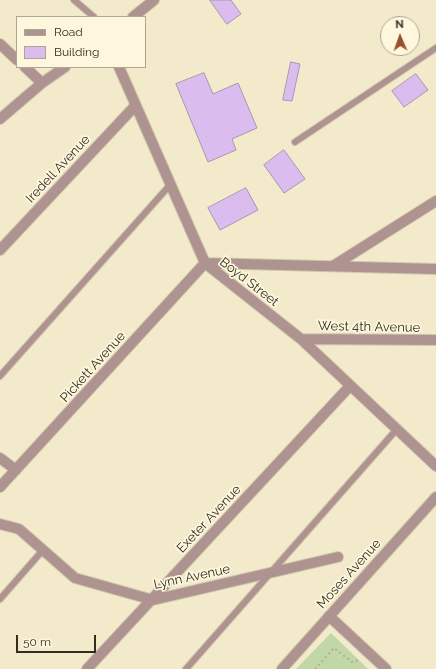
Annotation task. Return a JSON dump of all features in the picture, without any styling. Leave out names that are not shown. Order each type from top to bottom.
[{"type":"street","points":[[134,16],[154,0]]},
{"type":"street","points":[[0,44],[16,59]]},
{"type":"street","points":[[26,68],[42,83]]},
{"type":"street","points":[[0,119],[42,83],[64,68]]},
{"type":"street","name":"Boyd Street","points":[[118,68],[205,263],[301,339],[436,466]]},
{"type":"street","name":"Iredell Avenue","points":[[0,250],[135,106]]},
{"type":"street","points":[[333,266],[436,201]]},
{"type":"street","points":[[205,263],[436,269]]},
{"type":"street","name":"Pickett Avenue","points":[[0,487],[205,263]]},
{"type":"street","name":"West 4th Avenue","points":[[301,339],[436,340]]},
{"type":"street","name":"Exeter Avenue","points":[[87,669],[153,600],[350,386]]},
{"type":"street","points":[[0,458],[16,470]]},
{"type":"street","name":"Moses Avenue","points":[[282,669],[436,497]]},
{"type":"street","name":"Lynn Avenue","points":[[0,524],[19,529],[74,578],[153,600],[338,558]]},
{"type":"street","points":[[329,616],[386,669]]},
{"type":"lane","points":[[74,0],[93,16]]},
{"type":"lane","points":[[295,142],[436,48]]},
{"type":"lane","points":[[0,376],[170,185]]},
{"type":"lane","points":[[186,669],[397,429]]},
{"type":"lane","points":[[0,599],[43,550]]},
{"type":"path","points":[[315,669],[334,648],[352,662],[359,660]]},
{"type":"green space","points":[[331,633],[368,669],[296,669]]},
{"type":"building","points":[[210,0],[231,0],[241,14],[227,24]]},
{"type":"building","points":[[291,62],[300,64],[292,101],[283,100]]},
{"type":"building","points":[[204,73],[213,94],[238,83],[257,128],[232,139],[236,150],[208,162],[176,84]]},
{"type":"building","points":[[416,74],[428,90],[404,107],[392,91]]},
{"type":"building","points":[[284,150],[305,179],[284,193],[264,165]]},
{"type":"building","points":[[246,188],[258,210],[220,230],[208,208]]}]
